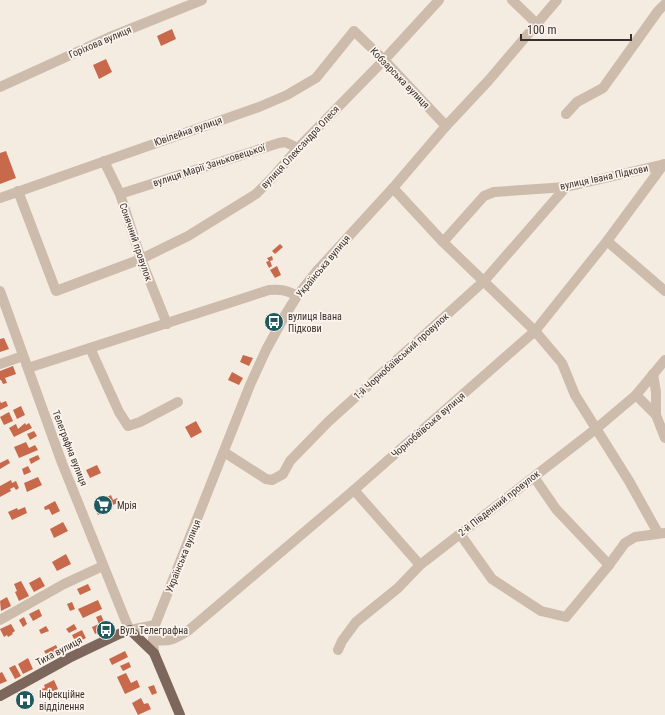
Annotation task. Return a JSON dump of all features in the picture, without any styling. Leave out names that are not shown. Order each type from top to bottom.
[{"type":"main road","name":"Телеграфна вулиця","points":[[130,630],[154,653],[180,715]]},
{"type":"main road","name":"Тиха вулиця","points":[[0,696],[69,658],[130,630]]},
{"type":"street","name":"Горіхова вулиця","points":[[0,87],[110,37],[202,0]]},
{"type":"street","name":"вулиця Олександра Олеся","points":[[18,191],[56,291],[141,259],[188,236],[256,194],[439,0]]},
{"type":"street","points":[[512,0],[537,24]]},
{"type":"street","name":"Українська вулиця","points":[[154,653],[153,640],[155,625],[250,385],[266,350],[297,296],[316,272],[489,80],[557,0]]},
{"type":"street","points":[[566,114],[577,102],[603,88],[658,11],[665,4]]},
{"type":"street","name":"Кобзарська вулиця","points":[[354,31],[384,60],[446,126]]},
{"type":"street","name":"Ювілейна вулиця","points":[[0,198],[259,107],[287,95],[316,78],[354,31]]},
{"type":"street","name":"вулиця Марії Заньковецької","points":[[120,194],[279,143],[286,142],[298,148]]},
{"type":"street","name":"Сонячний провулок","points":[[104,161],[120,194],[141,259],[167,324]]},
{"type":"street","name":"вулиця Івана Підкови","points":[[443,242],[484,196],[494,192],[566,187],[665,164]]},
{"type":"street","name":"Чорнобаївська вулиця","points":[[153,640],[169,641],[176,639],[188,630],[354,490],[535,331],[665,164]]},
{"type":"street","points":[[638,170],[648,185]]},
{"type":"street","name":"1-й Чорнобаївський провулок","points":[[224,452],[266,479],[272,480],[278,478],[283,474],[290,461],[328,422],[484,281],[566,187]]},
{"type":"street","points":[[393,188],[443,242],[535,331],[562,363],[575,395],[597,428],[661,533],[635,537],[625,543],[609,565],[566,617],[541,611],[492,579],[460,534]]},
{"type":"street","points":[[607,240],[665,291]]},
{"type":"street","points":[[28,368],[269,290],[279,289],[289,291],[297,296]]},
{"type":"street","name":"Телеграфна вулиця","points":[[0,291],[60,456],[130,630]]},
{"type":"street","points":[[90,348],[119,412],[128,426],[140,422],[178,402]]},
{"type":"street","points":[[0,364],[23,356]]},
{"type":"street","name":"2-й Південний провулок","points":[[338,650],[342,641],[356,622],[398,588],[420,565],[597,428],[636,394],[665,360]]},
{"type":"street","points":[[653,374],[656,392],[656,415],[665,438]]},
{"type":"street","points":[[636,394],[656,415]]},
{"type":"street","points":[[534,477],[556,509],[609,565]]},
{"type":"street","points":[[354,490],[420,565]]},
{"type":"street","points":[[0,620],[64,584],[103,566]]},
{"type":"street","points":[[130,630],[155,625]]},
{"type":"building","points":[[172,29],[176,39],[161,46],[157,36]]},
{"type":"building","points":[[106,59],[112,72],[99,79],[93,65]]},
{"type":"building","points":[[6,151],[16,178],[0,184],[0,153]]},
{"type":"building","points":[[280,244],[283,247],[275,254],[272,251]]},
{"type":"building","points":[[272,256],[273,260],[270,261],[272,266],[269,268],[266,262],[269,261],[267,258]]},
{"type":"building","points":[[277,266],[281,275],[275,278],[270,270]]},
{"type":"building","points":[[4,338],[9,349],[0,352],[0,339]]},
{"type":"building","points":[[243,355],[253,358],[249,366],[240,362]]},
{"type":"building","points":[[13,366],[16,374],[5,378],[7,383],[3,384],[0,380],[0,371]]},
{"type":"building","points":[[232,372],[243,378],[239,385],[228,380]]},
{"type":"building","points":[[0,401],[1,403],[6,401],[8,406],[0,410]]},
{"type":"building","points":[[21,406],[25,415],[17,419],[13,410]]},
{"type":"building","points":[[9,412],[13,421],[4,425],[0,417]]},
{"type":"building","points":[[196,421],[202,432],[191,438],[185,427]]},
{"type":"building","points":[[25,423],[26,425],[29,423],[32,428],[14,437],[9,428],[16,424],[18,429]]},
{"type":"building","points":[[34,431],[37,436],[30,440],[27,434]]},
{"type":"building","points":[[26,442],[29,448],[35,445],[38,450],[19,458],[14,447]]},
{"type":"building","points":[[38,455],[40,459],[31,464],[29,459]]},
{"type":"building","points":[[8,459],[10,463],[0,469],[0,463]]},
{"type":"building","points":[[97,465],[101,473],[90,478],[86,470]]},
{"type":"building","points":[[28,466],[31,472],[24,475],[22,469]]},
{"type":"building","points":[[38,477],[42,485],[27,492],[24,483]]},
{"type":"building","points":[[11,480],[12,483],[16,481],[19,488],[16,490],[14,487],[10,489],[11,491],[0,497],[0,486]]},
{"type":"building","name":"Мрія","points":[[111,495],[113,500],[117,498],[119,502],[111,506],[112,508],[98,515],[93,504]]},
{"type":"building","points":[[55,501],[60,511],[52,515],[49,509],[45,510],[44,507]]},
{"type":"building","points":[[25,507],[27,513],[12,520],[8,512],[17,508],[18,510]]},
{"type":"building","points":[[63,522],[68,531],[54,538],[50,529]]},
{"type":"building","points":[[66,554],[71,564],[57,571],[52,562]]},
{"type":"building","points":[[40,577],[45,586],[34,592],[29,583]]},
{"type":"building","points":[[21,581],[29,596],[19,601],[15,592],[17,591],[14,584]]},
{"type":"building","points":[[88,584],[91,590],[80,595],[77,589]]},
{"type":"building","points":[[7,597],[11,606],[1,611],[0,601]]},
{"type":"building","points":[[98,600],[102,609],[83,618],[78,609]]},
{"type":"building","points":[[72,602],[75,609],[70,611],[67,604]]},
{"type":"building","points":[[39,609],[42,616],[33,621],[29,614]]},
{"type":"building","points":[[101,615],[107,628],[95,634],[92,627],[99,624],[96,617]]},
{"type":"building","points":[[24,617],[27,624],[23,627],[19,620]]},
{"type":"building","points":[[11,624],[15,631],[8,637],[7,635],[4,637],[0,629]]},
{"type":"building","points":[[74,624],[77,629],[69,633],[66,629]]},
{"type":"building","points":[[46,626],[49,631],[41,634],[39,630]]},
{"type":"building","points":[[82,630],[86,638],[76,643],[72,635]]},
{"type":"building","points":[[56,645],[60,654],[49,659],[44,651]]},
{"type":"building","points":[[125,651],[128,657],[112,665],[109,659]]},
{"type":"building","points":[[28,658],[33,669],[23,674],[18,664]]},
{"type":"building","points":[[129,662],[131,667],[123,671],[120,666]]},
{"type":"building","points":[[15,665],[21,676],[15,679],[9,668]]},
{"type":"building","points":[[2,672],[7,681],[0,684],[0,673]]},
{"type":"building","points":[[126,673],[131,683],[137,680],[140,687],[125,694],[117,677]]},
{"type":"building","points":[[54,680],[58,689],[44,695],[41,689],[45,688],[44,685]]},
{"type":"building","points":[[154,685],[157,693],[152,695],[148,687]]},
{"type":"building","points":[[141,698],[144,704],[148,703],[151,709],[138,715],[132,703]]},
{"type":"place","name":"вулиця Івана Підкови","points":[[274,322]]},
{"type":"place","name":"Мрія","points":[[103,505]]},
{"type":"place","name":"Вул. Телеграфна","points":[[106,630]]},
{"type":"place","name":"Інфекційне відділення","points":[[25,700]]}]
